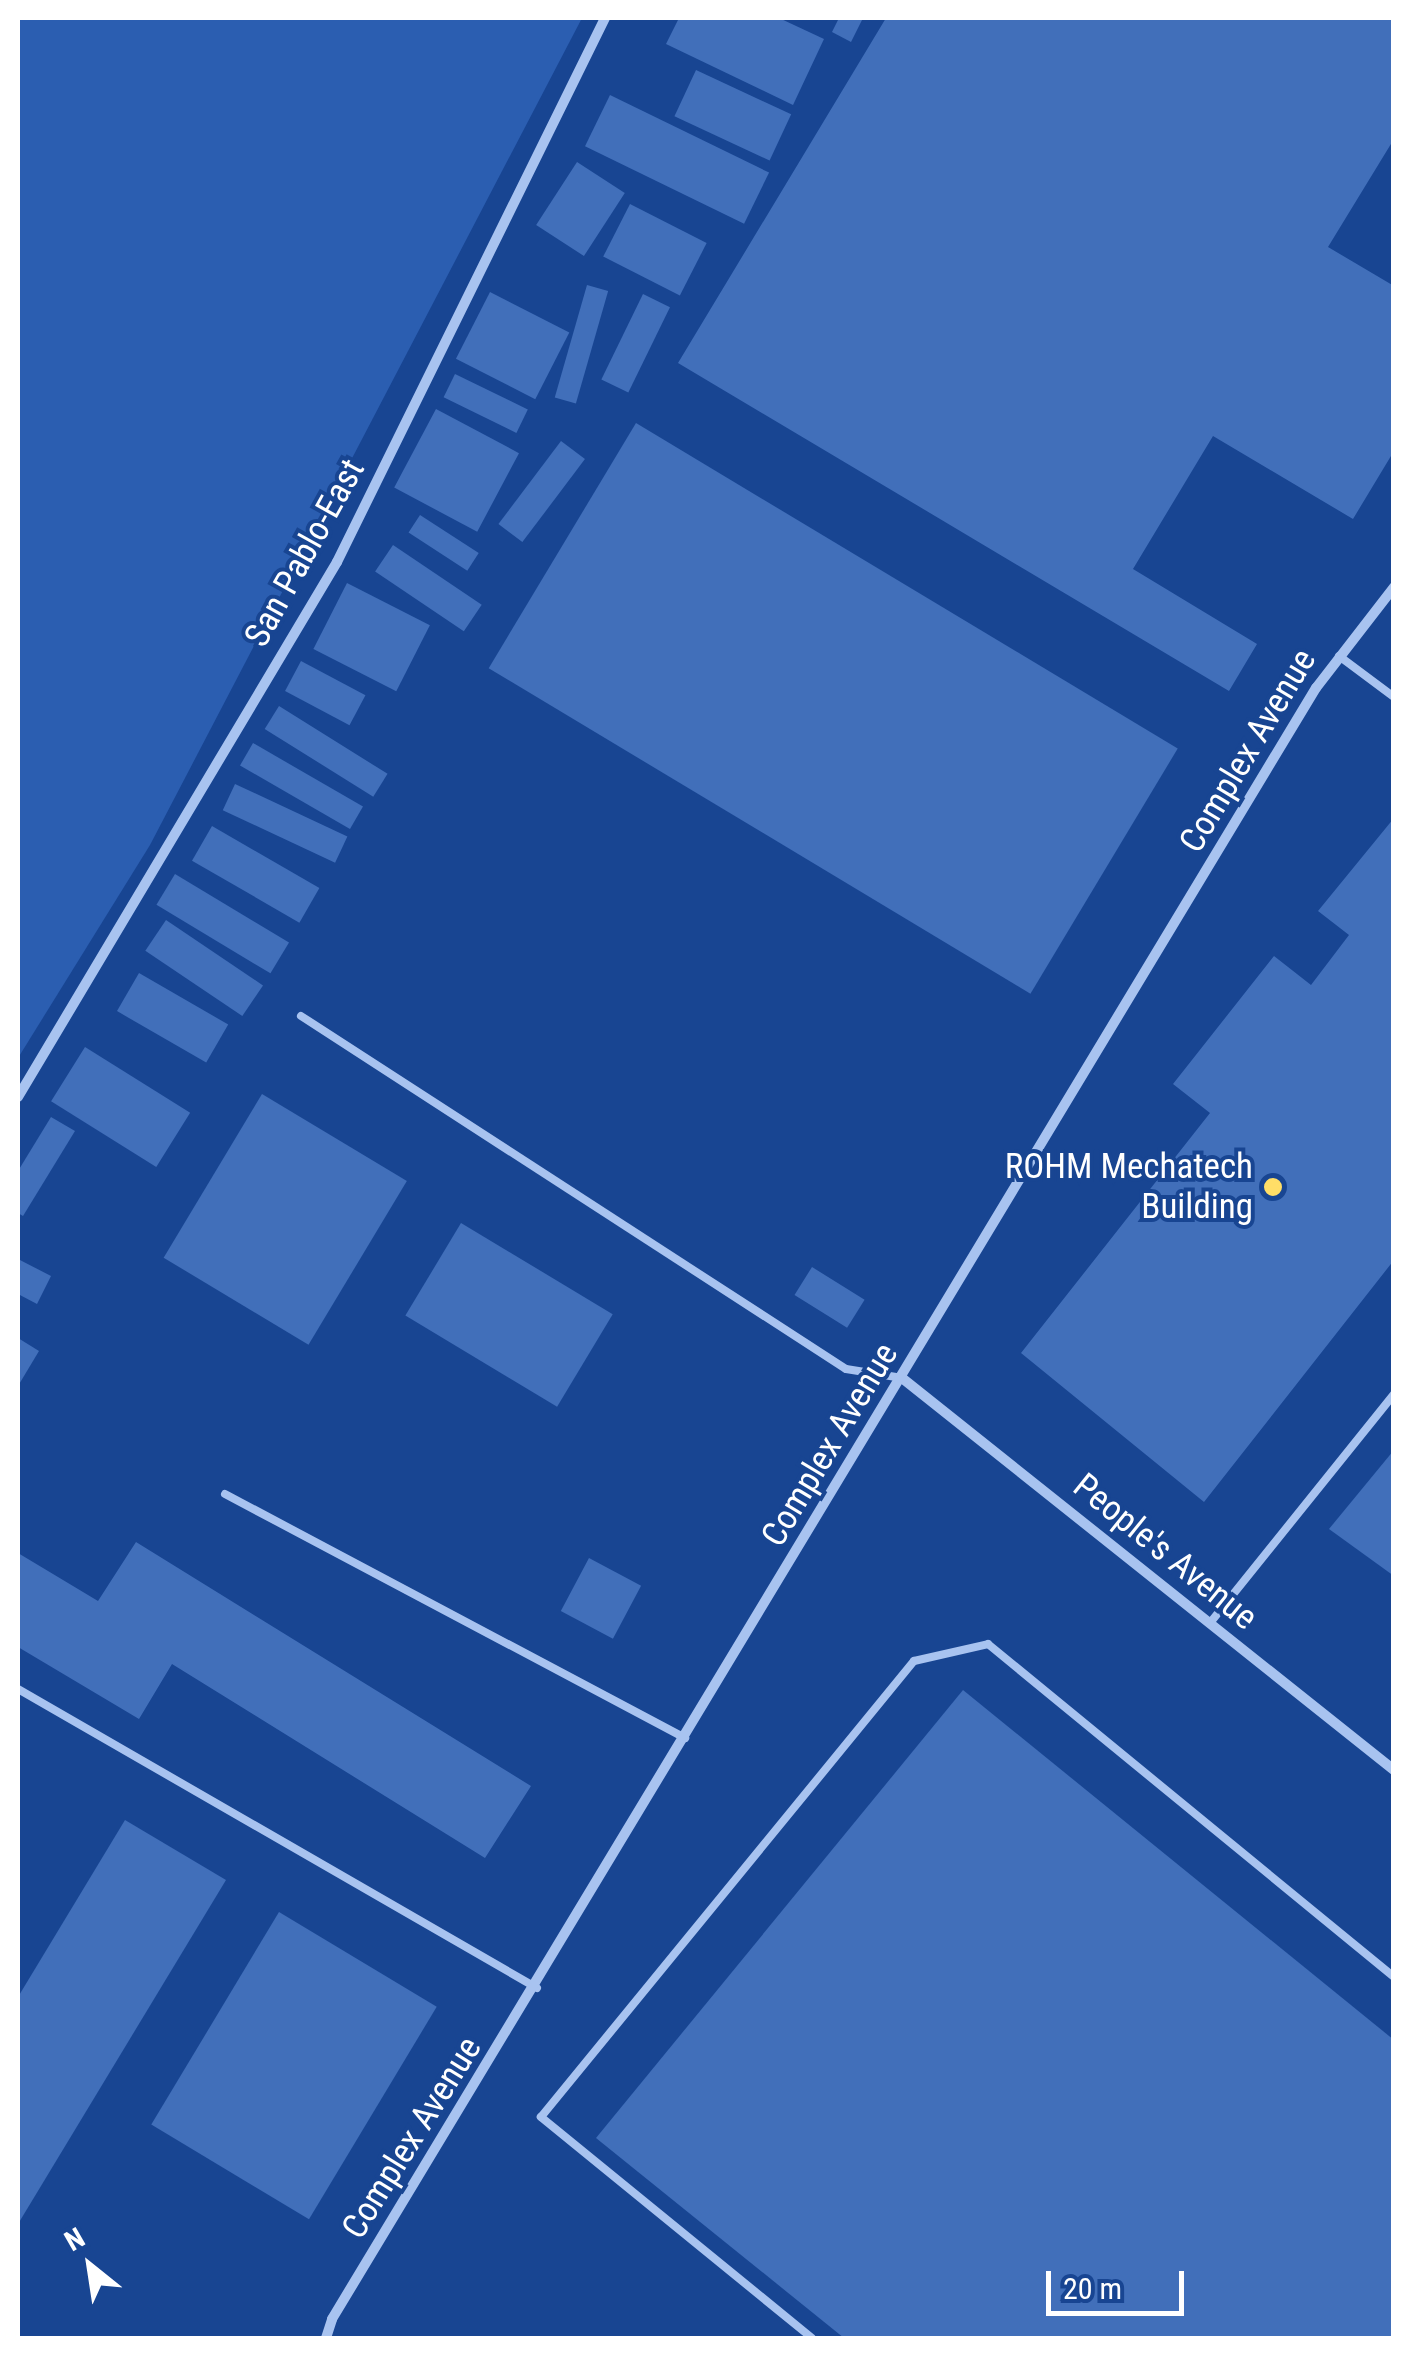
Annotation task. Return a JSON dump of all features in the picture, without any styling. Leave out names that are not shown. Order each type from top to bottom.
[{"type":"street","name":"San Pablo-East","points":[[18,1096],[337,562],[605,18]]},
{"type":"street","name":"Complex Avenue","points":[[326,2338],[332,2319],[537,1988],[1339,656],[1394,588]]},
{"type":"street","name":"People's Avenue","points":[[902,1378],[1394,1770]]},
{"type":"lane","points":[[1339,656],[1394,697]]},
{"type":"lane","points":[[301,1016],[855,1374],[902,1378]]},
{"type":"lane","points":[[1210,1623],[1394,1394]]},
{"type":"lane","points":[[225,1494],[687,1739]]},
{"type":"lane","points":[[812,2338],[541,2117],[914,1661],[988,1644],[1394,1977]]},
{"type":"lane","points":[[18,1689],[537,1988]]},
{"type":"shaded area","points":[[18,18],[582,18],[150,845],[18,1058]]},
{"type":"building","points":[[679,18],[779,18],[824,39],[793,105],[666,44]]},
{"type":"building","points":[[839,18],[862,20],[851,42],[832,32]]},
{"type":"building","points":[[886,18],[1394,18],[1394,139],[1328,247],[1394,286],[1394,451],[1353,519],[1213,436],[1133,569],[1257,644],[1229,691],[678,363]]},
{"type":"building","points":[[696,70],[791,114],[770,161],[674,116]]},
{"type":"building","points":[[610,95],[769,173],[744,224],[585,146]]},
{"type":"building","points":[[577,162],[625,193],[584,256],[536,225]]},
{"type":"building","points":[[630,204],[707,243],[680,296],[603,257]]},
{"type":"building","points":[[587,285],[608,291],[576,404],[555,397]]},
{"type":"building","points":[[490,292],[569,332],[535,399],[456,359]]},
{"type":"building","points":[[643,294],[670,307],[628,393],[601,379]]},
{"type":"building","points":[[455,374],[528,410],[516,433],[444,397]]},
{"type":"building","points":[[436,409],[519,453],[477,532],[394,488]]},
{"type":"building","points":[[636,423],[1178,749],[1030,994],[489,668]]},
{"type":"building","points":[[561,441],[585,459],[522,542],[498,524]]},
{"type":"building","points":[[420,515],[479,553],[467,571],[409,533]]},
{"type":"building","points":[[393,545],[482,605],[464,631],[375,572]]},
{"type":"building","points":[[347,583],[430,625],[396,691],[313,649]]},
{"type":"building","points":[[301,661],[365,695],[349,725],[285,691]]},
{"type":"building","points":[[279,706],[388,774],[373,797],[265,729]]},
{"type":"building","points":[[253,743],[363,806],[350,829],[240,766]]},
{"type":"building","points":[[235,784],[347,836],[335,863],[223,810]]},
{"type":"building","name":"ROHM Mechatech Building","points":[[1394,818],[1394,1260],[1204,1502],[1021,1353],[1210,1113],[1173,1084],[1274,956],[1311,985],[1349,935],[1318,911]]},
{"type":"building","points":[[212,826],[319,888],[299,923],[192,861]]},
{"type":"building","points":[[175,874],[289,943],[270,973],[156,905]]},
{"type":"building","points":[[166,920],[263,985],[242,1016],[145,951]]},
{"type":"building","points":[[139,973],[228,1024],[206,1063],[117,1011]]},
{"type":"building","points":[[85,1047],[190,1113],[156,1167],[51,1101]]},
{"type":"building","points":[[262,1094],[407,1181],[308,1345],[164,1258]]},
{"type":"building","points":[[51,1117],[75,1131],[23,1216],[18,1213],[18,1171]]},
{"type":"building","points":[[461,1223],[613,1314],[557,1407],[405,1316]]},
{"type":"building","points":[[18,1259],[51,1276],[37,1304],[18,1294]]},
{"type":"building","points":[[812,1267],[865,1300],[847,1328],[795,1295]]},
{"type":"building","points":[[18,1338],[39,1351],[18,1386]]},
{"type":"building","points":[[1394,1450],[1394,1576],[1329,1529]]},
{"type":"building","points":[[136,1542],[531,1786],[485,1858],[172,1664],[139,1719],[18,1647],[18,1553],[98,1601]]},
{"type":"building","points":[[589,1558],[641,1586],[613,1639],[561,1611]]},
{"type":"building","points":[[963,1690],[1394,2040],[1394,2338],[844,2338],[596,2138]]},
{"type":"building","points":[[125,1820],[226,1880],[18,2224],[18,1997]]},
{"type":"building","points":[[279,1912],[437,2007],[309,2219],[151,2125]]},
{"type":"place","name":"ROHM Mechatech Building","points":[[1273,1187]]}]
